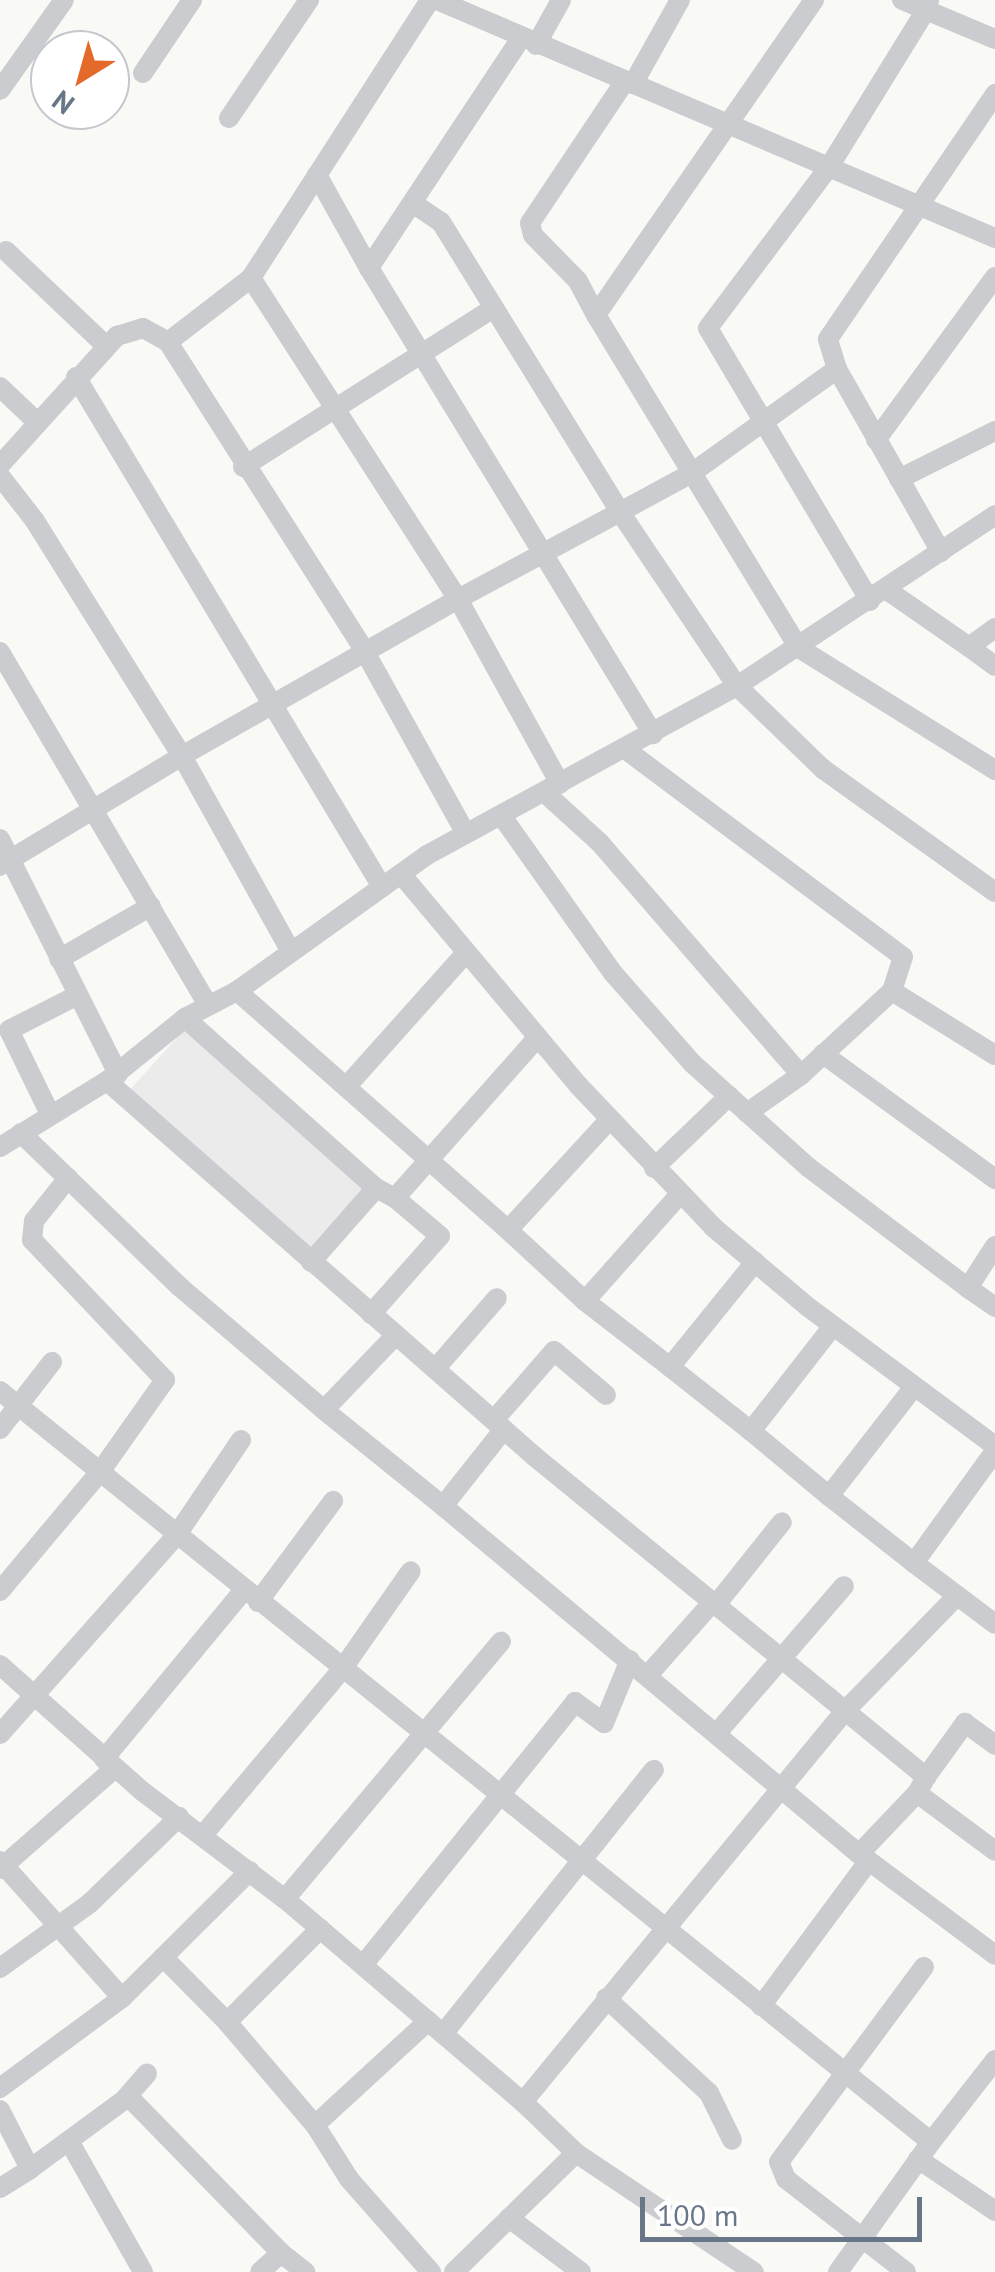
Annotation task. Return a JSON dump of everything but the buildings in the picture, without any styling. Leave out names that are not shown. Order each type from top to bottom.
[{"type":"street","points":[[0,90],[64,0]]},
{"type":"street","points":[[143,73],[192,0]]},
{"type":"street","points":[[229,118],[309,0]]},
{"type":"street","points":[[369,268],[561,0]]},
{"type":"street","points":[[680,0],[629,82],[530,222],[596,315],[799,648],[995,770]]},
{"type":"street","points":[[596,315],[732,127],[814,0]]},
{"type":"street","points":[[902,0],[928,5],[995,39]]},
{"type":"street","points":[[168,342],[251,278],[317,176],[441,1],[529,42],[920,202],[995,238]]},
{"type":"street","points":[[928,5],[829,167],[708,328],[879,595],[995,666]]},
{"type":"street","points":[[941,552],[827,351],[833,327],[995,94]]},
{"type":"street","points":[[317,176],[420,358],[653,734]]},
{"type":"street","points":[[414,204],[441,222],[620,512],[737,686],[823,769],[995,892]]},
{"type":"street","points":[[6,251],[104,345]]},
{"type":"street","points":[[876,440],[995,276]]},
{"type":"street","points":[[251,278],[332,412],[458,599],[552,788],[801,1074]]},
{"type":"street","points":[[244,467],[494,308]]},
{"type":"street","points":[[0,465],[104,345],[143,328],[168,342],[364,650],[466,834]]},
{"type":"street","points":[[5,863],[272,702],[692,473],[837,369]]},
{"type":"street","points":[[76,377],[382,887]]},
{"type":"street","points":[[0,387],[38,423]]},
{"type":"street","points":[[899,479],[995,431]]},
{"type":"street","points":[[0,476],[26,506],[182,756],[291,952]]},
{"type":"street","points":[[0,1147],[112,1078],[185,1018],[207,1003],[237,991],[400,874],[737,686],[995,515]]},
{"type":"street","points":[[969,647],[995,628]]},
{"type":"street","points":[[0,652],[207,1003]]},
{"type":"street","points":[[625,749],[903,957],[892,991],[801,1074],[747,1113]]},
{"type":"street","points":[[500,815],[613,973],[729,1096],[995,1307]]},
{"type":"street","points":[[0,838],[5,863],[78,995],[112,1078],[370,1314],[844,1712],[995,1851]]},
{"type":"street","points":[[400,874],[464,955],[609,1120],[680,1194],[833,1326],[995,1449],[914,1563]]},
{"type":"street","points":[[60,959],[151,906]]},
{"type":"street","points":[[346,1087],[464,955]]},
{"type":"street","points":[[237,991],[430,1158],[585,1302],[995,1624]]},
{"type":"street","points":[[892,991],[995,1055]]},
{"type":"street","points":[[50,1114],[3,1026],[78,995]]},
{"type":"street","points":[[185,1018],[376,1188],[395,1198],[440,1236],[370,1314]]},
{"type":"street","points":[[395,1198],[537,1038]]},
{"type":"street","points":[[824,1054],[995,1179]]},
{"type":"street","points":[[654,1168],[729,1096]]},
{"type":"street","points":[[508,1230],[609,1120]]},
{"type":"street","points":[[21,1132],[180,1287],[324,1410],[783,1786],[864,1858],[995,1956]]},
{"type":"street","points":[[0,1591],[100,1472],[166,1380],[32,1240],[34,1221],[68,1178]]},
{"type":"street","points":[[311,1262],[376,1188]]},
{"type":"street","points":[[585,1302],[680,1194]]},
{"type":"street","points":[[968,1288],[995,1246]]},
{"type":"street","points":[[670,1367],[755,1262]]},
{"type":"street","points":[[435,1369],[497,1298]]},
{"type":"street","points":[[751,1431],[833,1326]]},
{"type":"street","points":[[324,1410],[396,1336]]},
{"type":"street","points":[[443,1506],[554,1351],[606,1395]]},
{"type":"street","points":[[0,1429],[52,1362]]},
{"type":"street","points":[[829,1496],[914,1387]]},
{"type":"street","points":[[0,1390],[579,1862],[845,2072],[995,2211]]},
{"type":"street","points":[[0,1734],[37,1700],[176,1536],[241,1440]]},
{"type":"street","points":[[122,1998],[1,1865],[110,1764],[333,1502]]},
{"type":"street","points":[[648,1675],[714,1605],[782,1522]]},
{"type":"street","points":[[203,1835],[343,1668],[410,1571]]},
{"type":"street","points":[[717,1732],[844,1586]]},
{"type":"street","points":[[523,2102],[663,1927],[844,1712],[958,1596]]},
{"type":"street","points":[[285,1899],[500,1642]]},
{"type":"street","points":[[362,1966],[575,1702],[604,1723],[630,1660]]},
{"type":"street","points":[[0,1665],[110,1764],[285,1899],[523,2102],[576,2153],[754,2272]]},
{"type":"street","points":[[761,2006],[965,1723],[995,1745]]},
{"type":"street","points":[[315,2125],[435,2028],[654,1770]]},
{"type":"street","points":[[0,1968],[60,1926],[179,1818]]},
{"type":"street","points":[[0,2088],[122,1998],[250,1871]]},
{"type":"street","points":[[227,2022],[320,1929]]},
{"type":"street","points":[[162,1957],[227,2022],[315,2125],[350,2179],[431,2272]]},
{"type":"street","points":[[906,2272],[786,2178],[779,2162],[924,1967]]},
{"type":"street","points":[[606,1998],[708,2092],[732,2140]]},
{"type":"street","points":[[838,2272],[925,2150],[992,2069]]},
{"type":"street","points":[[0,2188],[128,2096],[147,2074]]},
{"type":"street","points":[[128,2096],[281,2254],[304,2272]]},
{"type":"street","points":[[0,2110],[30,2169]]},
{"type":"street","points":[[68,2141],[143,2272]]},
{"type":"street","points":[[454,2272],[576,2153]]},
{"type":"street","points":[[510,2218],[581,2272]]},
{"type":"street","points":[[260,2272],[281,2254]]},
{"type":"shaded area","points":[[191,1022],[376,1189],[307,1265],[122,1099]]}]
